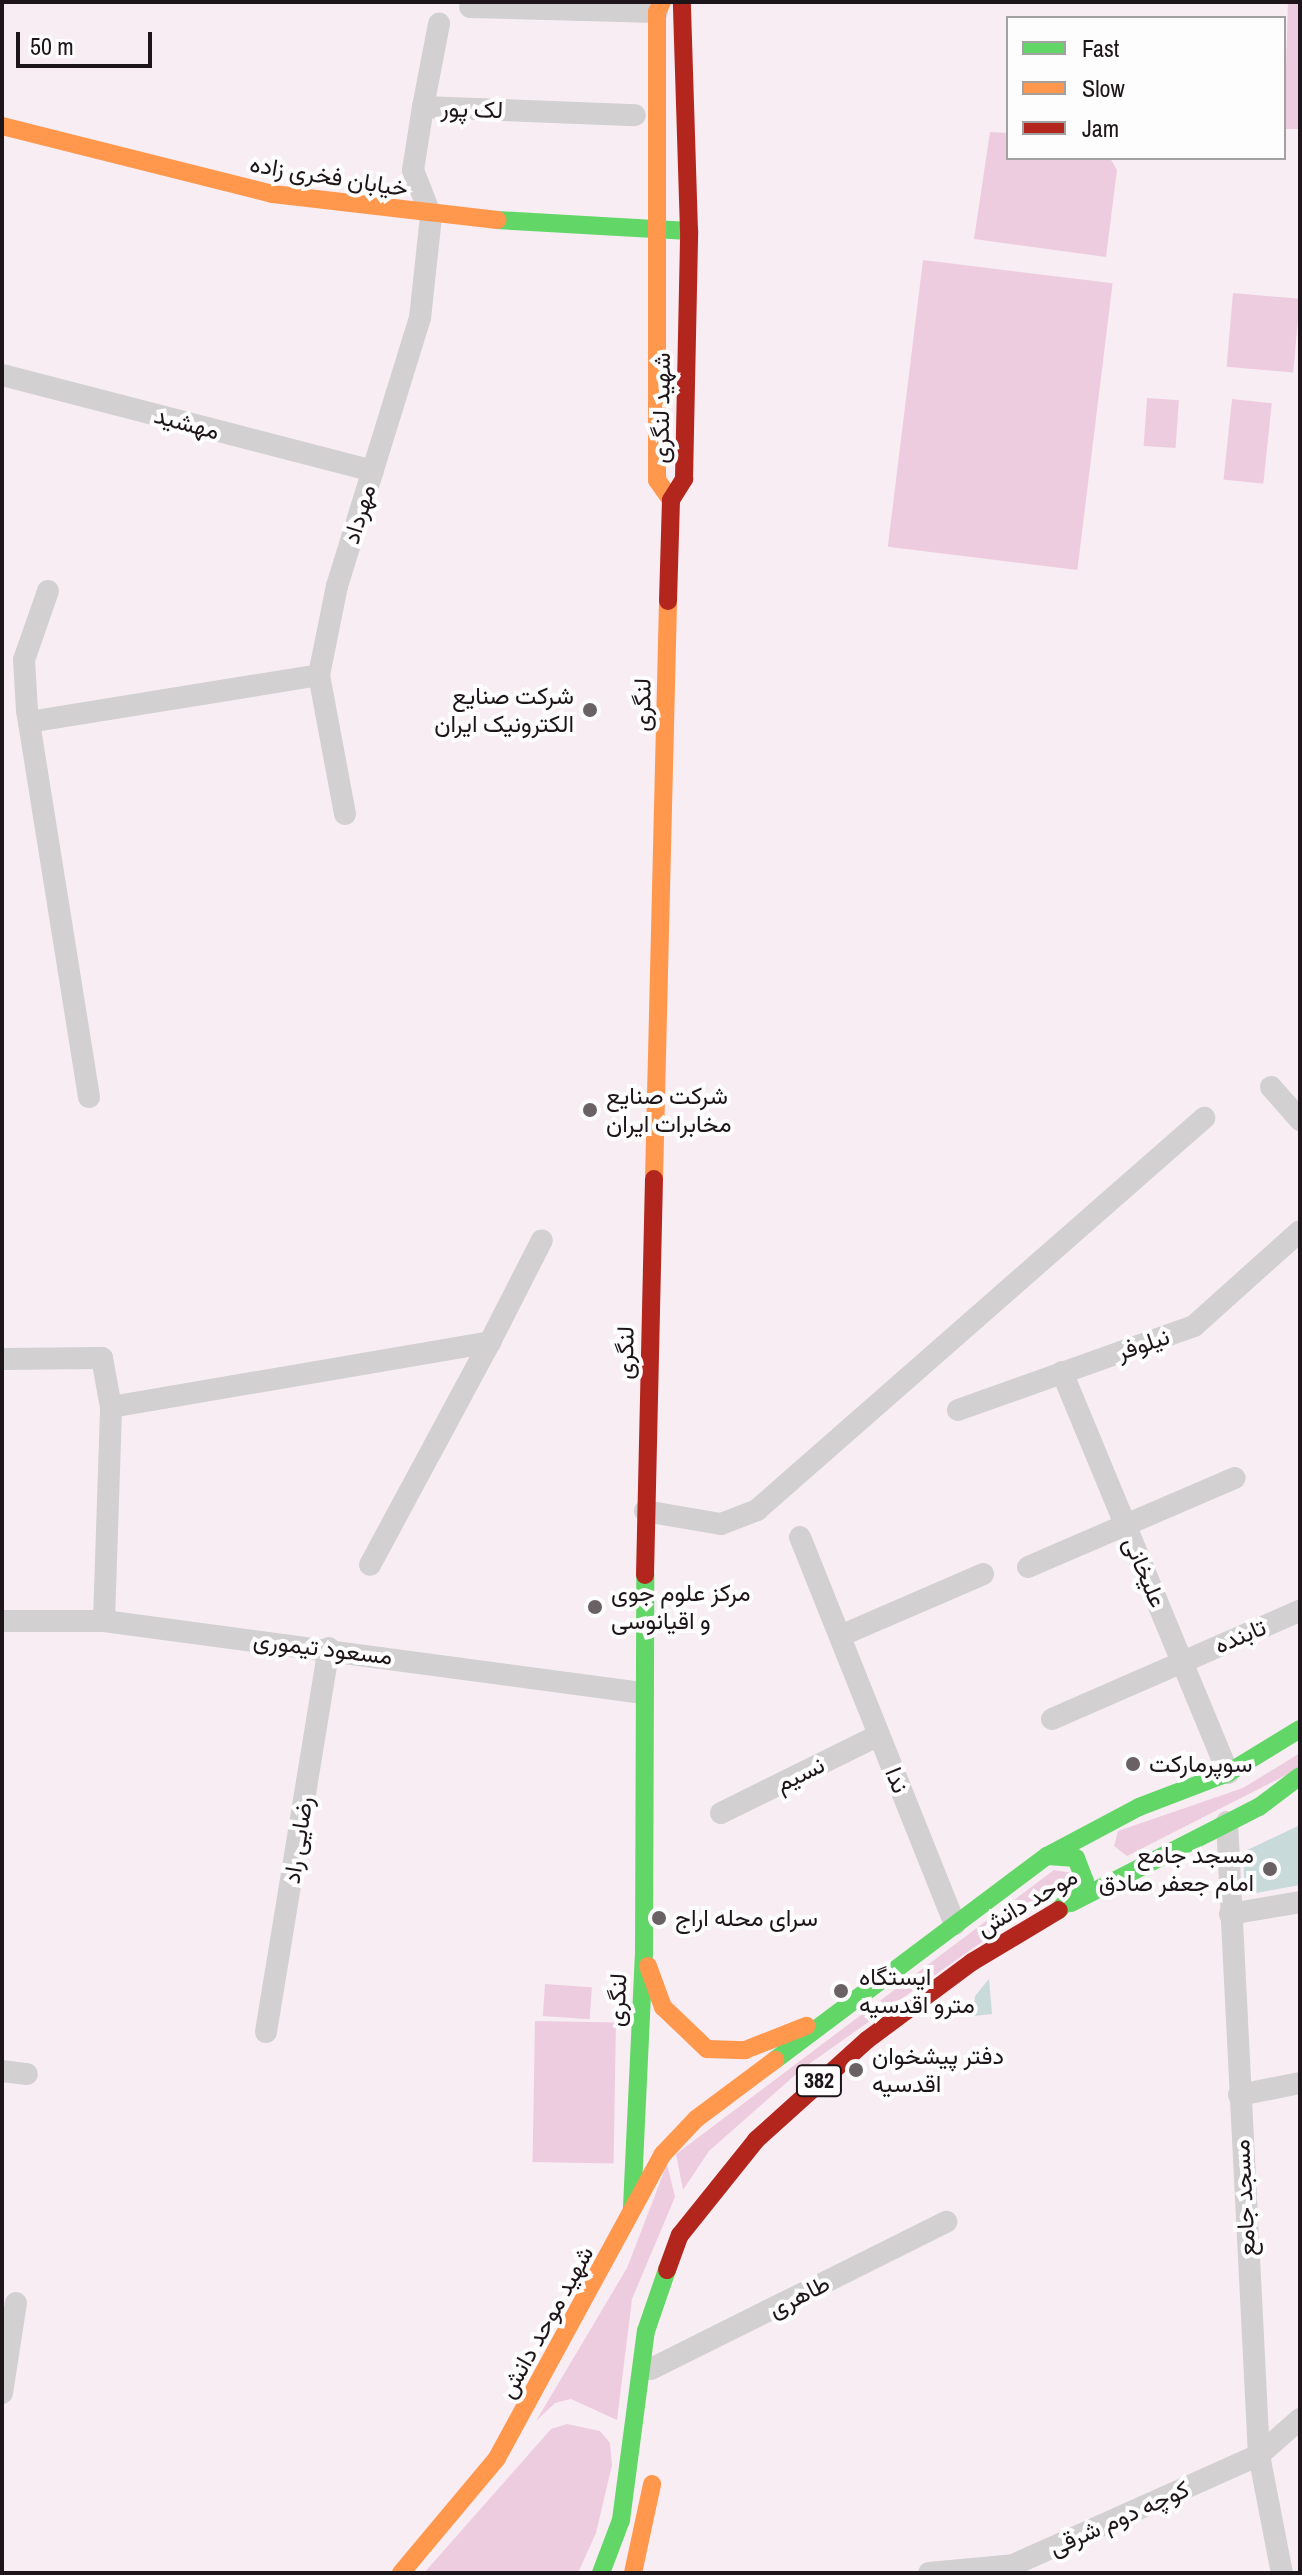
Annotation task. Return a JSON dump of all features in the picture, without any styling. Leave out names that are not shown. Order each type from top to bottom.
[{"type":"main road","name":"شهید لنگری","points":[[660,7],[655,229],[657,480],[671,500],[684,479],[689,231],[682,2]]},
{"type":"main road","name":"خیابان فخری زاده","points":[[2,126],[273,194],[431,216],[689,231]]},
{"type":"main road","points":[[578,224],[634,247],[655,276]]},
{"type":"main road","name":"لنگری","points":[[632,2207],[644,1953],[645,1511],[671,500]]},
{"type":"main road","name":"موحد دانش","points":[[632,2207],[663,2154],[696,2119],[1047,1856],[1111,1820],[1228,1773],[1300,1729]]},
{"type":"main road","points":[[1259,1807],[1300,1776]]},
{"type":"main road","name":"موحد دانش","points":[[646,2331],[680,2235],[756,2140],[867,2040],[972,1962],[1071,1903],[1145,1862],[1300,1788]]},
{"type":"main road","points":[[1111,1820],[1108,1853],[1145,1862]]},
{"type":"main road","points":[[1047,1856],[1069,1855],[1083,1865],[1082,1889],[1071,1903]]},
{"type":"main road","points":[[644,1953],[663,2007],[707,2049],[745,2050],[831,2015]]},
{"type":"main road","name":"شهید موحد دانش","points":[[399,2569],[497,2458],[632,2207]]},
{"type":"main road","points":[[646,2331],[655,2431]]},
{"type":"main road","name":"382","points":[[601,2573],[621,2520],[646,2331]]},
{"type":"main road","points":[[637,2563],[656,2457]]},
{"type":"street","points":[[470,7],[660,7]]},
{"type":"street","points":[[423,107],[439,24]]},
{"type":"street","name":"لک پور","points":[[431,216],[413,176],[423,107],[635,115]]},
{"type":"street","name":"مهرداد","points":[[345,814],[319,675],[337,586],[420,318],[431,216]]},
{"type":"street","name":"مهشید","points":[[2,375],[373,471]]},
{"type":"street","points":[[48,591],[24,660],[29,722],[89,1097]]},
{"type":"street","points":[[29,722],[319,675]]},
{"type":"street","points":[[1271,1087],[1300,1120]]},
{"type":"street","points":[[645,1511],[721,1524],[757,1510],[1204,1118]]},
{"type":"street","name":"نیلوفر","points":[[958,1410],[1194,1326],[1300,1231]]},
{"type":"street","points":[[370,1565],[542,1240]]},
{"type":"street","points":[[111,1407],[490,1342]]},
{"type":"street","points":[[2,1359],[102,1358],[108,1363],[111,1407],[104,1621]]},
{"type":"street","name":"علیخانی","points":[[1062,1372],[1228,1773]]},
{"type":"street","points":[[1028,1567],[1235,1478]]},
{"type":"street","name":"ندا","points":[[800,1537],[955,1924]]},
{"type":"street","points":[[840,1636],[983,1574]]},
{"type":"street","name":"تابنده","points":[[1052,1719],[1299,1611]]},
{"type":"street","name":"مسعود تیموری","points":[[2,1621],[104,1621],[329,1648],[643,1693]]},
{"type":"street","name":"رضایی راد","points":[[266,2032],[329,1648]]},
{"type":"street","name":"نسیم","points":[[721,1813],[879,1735]]},
{"type":"street","name":"مسجد جامع","points":[[1227,1822],[1259,2455],[1282,2573]]},
{"type":"street","points":[[1230,1914],[1300,1902]]},
{"type":"street","points":[[2,2071],[27,2074]]},
{"type":"street","points":[[1239,2095],[1300,2083]]},
{"type":"street","name":"طاهری","points":[[651,2369],[946,2222]]},
{"type":"street","points":[[2,2393],[16,2303]]},
{"type":"street","name":"کوچه دوم شرقی","points":[[929,2573],[1013,2565],[1259,2455],[1300,2419]]},
{"type":"street","points":[[637,2563],[652,2573]]},
{"type":"shaded area","points":[[1288,2],[1300,2],[1300,129],[1286,129]]},
{"type":"shaded area","points":[[990,132],[1006,133],[1006,160],[1111,160],[1117,170],[1106,257],[974,239]]},
{"type":"shaded area","points":[[923,260],[1113,283],[1077,570],[888,547]]},
{"type":"shaded area","points":[[1233,293],[1300,299],[1293,373],[1227,367]]},
{"type":"shaded area","points":[[1147,398],[1179,400],[1176,448],[1144,446]]},
{"type":"shaded area","points":[[1232,399],[1272,403],[1263,484],[1224,480]]},
{"type":"shaded area","points":[[1300,1753],[1300,1768],[1127,1856],[1114,1846],[1118,1831],[1243,1788]]},
{"type":"shaded area","points":[[1054,1870],[1078,1874],[802,2069],[709,2151],[683,2190],[676,2154]]},
{"type":"shaded area","points":[[545,1984],[592,1987],[590,2019],[543,2016]]},
{"type":"shaded area","points":[[535,2021],[616,2022],[614,2163],[533,2162]]},
{"type":"shaded area","points":[[667,2164],[675,2197],[632,2299],[617,2420],[571,2399],[555,2403],[536,2421],[627,2268]]},
{"type":"shaded area","points":[[567,2424],[600,2431],[610,2443],[612,2465],[596,2533],[578,2573],[424,2573],[551,2429]]},
{"type":"building","name":"مسجد جامع امام جعفر صادق","points":[[1300,1825],[1300,1885],[1245,1895],[1243,1852]]},
{"type":"building","points":[[989,1979],[992,2014],[973,2016],[975,1996]]},
{"type":"traffic: fast","points":[[497,220],[689,231]]},
{"type":"traffic: fast","points":[[632,2207],[644,1953],[645,1575]]},
{"type":"traffic: fast","points":[[1047,1856],[1139,1807],[1228,1773],[1300,1729]]},
{"type":"traffic: fast","points":[[1071,1903],[1259,1807],[1300,1776]]},
{"type":"traffic: fast","points":[[775,2060],[1047,1856],[1076,1858],[1085,1881],[1059,1910]]},
{"type":"traffic: fast","points":[[601,2573],[621,2520],[646,2331],[667,2270]]},
{"type":"traffic: slow","points":[[662,2],[657,12],[657,480],[671,500]]},
{"type":"traffic: slow","points":[[2,126],[273,194],[497,220]]},
{"type":"traffic: slow","points":[[654,1179],[668,601]]},
{"type":"traffic: slow","points":[[648,1966],[663,2007],[707,2049],[745,2050],[806,2026]]},
{"type":"traffic: slow","points":[[401,2573],[497,2458],[663,2154],[696,2119],[775,2060]]},
{"type":"traffic: slow","points":[[633,2573],[652,2484]]},
{"type":"traffic: jam","points":[[668,601],[671,500],[684,479],[689,231],[682,2]]},
{"type":"traffic: jam","points":[[645,1575],[654,1179]]},
{"type":"traffic: jam","points":[[667,2270],[680,2235],[756,2140],[867,2040],[972,1962],[1059,1910]]},
{"type":"place","name":"شرکت صنایع الکترونیک ایران","points":[[590,710]]},
{"type":"place","name":"شرکت صنایع مخابرات ایران","points":[[590,1110]]},
{"type":"place","name":"مرکز علوم جوی و اقیانوسی","points":[[595,1607]]},
{"type":"place","name":"سوپرمارکت","points":[[1133,1764]]},
{"type":"place","name":"مسجد جامع امام جعفر صادق","points":[[1270,1869]]},
{"type":"place","name":"سرای محله اراج","points":[[659,1918]]},
{"type":"place","name":"ایستگاه مترو اقدسیه","points":[[841,1991]]},
{"type":"place","name":"دفتر پیشخوان اقدسیه","points":[[856,2070]]}]
